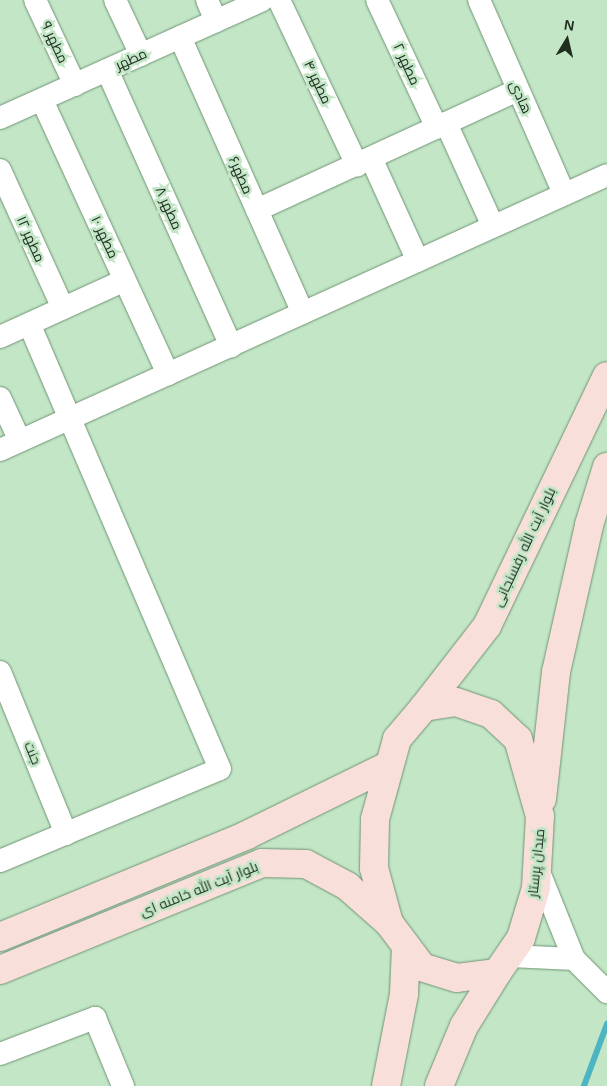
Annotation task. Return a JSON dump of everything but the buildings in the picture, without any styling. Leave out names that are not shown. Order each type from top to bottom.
[{"type":"main road","name":"بلوار آیت الله رفسنجانی","points":[[424,707],[486,626],[607,376]]},
{"type":"main road","points":[[540,816],[556,672],[588,525],[607,467]]},
{"type":"main road","name":"میدان پرستار","points":[[424,707],[456,702],[491,714],[518,739],[540,816],[537,867],[522,938],[503,964]]},
{"type":"main road","points":[[424,707],[397,739],[387,766],[375,819],[374,868],[390,924],[422,967],[457,978],[503,964]]},
{"type":"main road","points":[[0,937],[247,834],[387,766]]},
{"type":"main road","name":"بلوار آیت الله خامنه ای","points":[[0,970],[262,863],[306,864],[347,886],[390,924]]},
{"type":"main road","points":[[386,1086],[404,994],[406,946]]},
{"type":"main road","points":[[438,1086],[464,1026],[503,964]]},
{"type":"street","name":"مطهر ۹","points":[[35,0],[75,85]]},
{"type":"street","points":[[115,0],[141,55]]},
{"type":"street","points":[[207,0],[216,21]]},
{"type":"street","name":"مطهر","points":[[0,118],[262,0]]},
{"type":"street","name":"مطهر ۴","points":[[280,0],[418,261]]},
{"type":"street","name":"مطهر ۲","points":[[377,0],[493,226]]},
{"type":"street","name":"هادی","points":[[479,0],[564,194]]},
{"type":"street","name":"مطهر۶","points":[[180,37],[303,313]]},
{"type":"street","name":"مطهر ۸","points":[[107,70],[231,346]]},
{"type":"street","points":[[257,210],[518,90]]},
{"type":"street","name":"مطهر ۱۰","points":[[42,100],[168,374]]},
{"type":"street","name":"مطهر ۱۲","points":[[0,170],[63,308]]},
{"type":"street","points":[[0,398],[10,445],[607,175]]},
{"type":"street","points":[[0,337],[125,280]]},
{"type":"street","points":[[0,861],[220,769],[72,417],[29,324]]},
{"type":"street","name":"جنت","points":[[0,672],[66,834]]},
{"type":"street","points":[[537,867],[574,958],[607,992]]},
{"type":"street","points":[[503,964],[574,958]]},
{"type":"street","points":[[0,1054],[95,1018],[123,1086]]},
{"type":"waterway","points":[[584,1086],[607,1024]]}]
